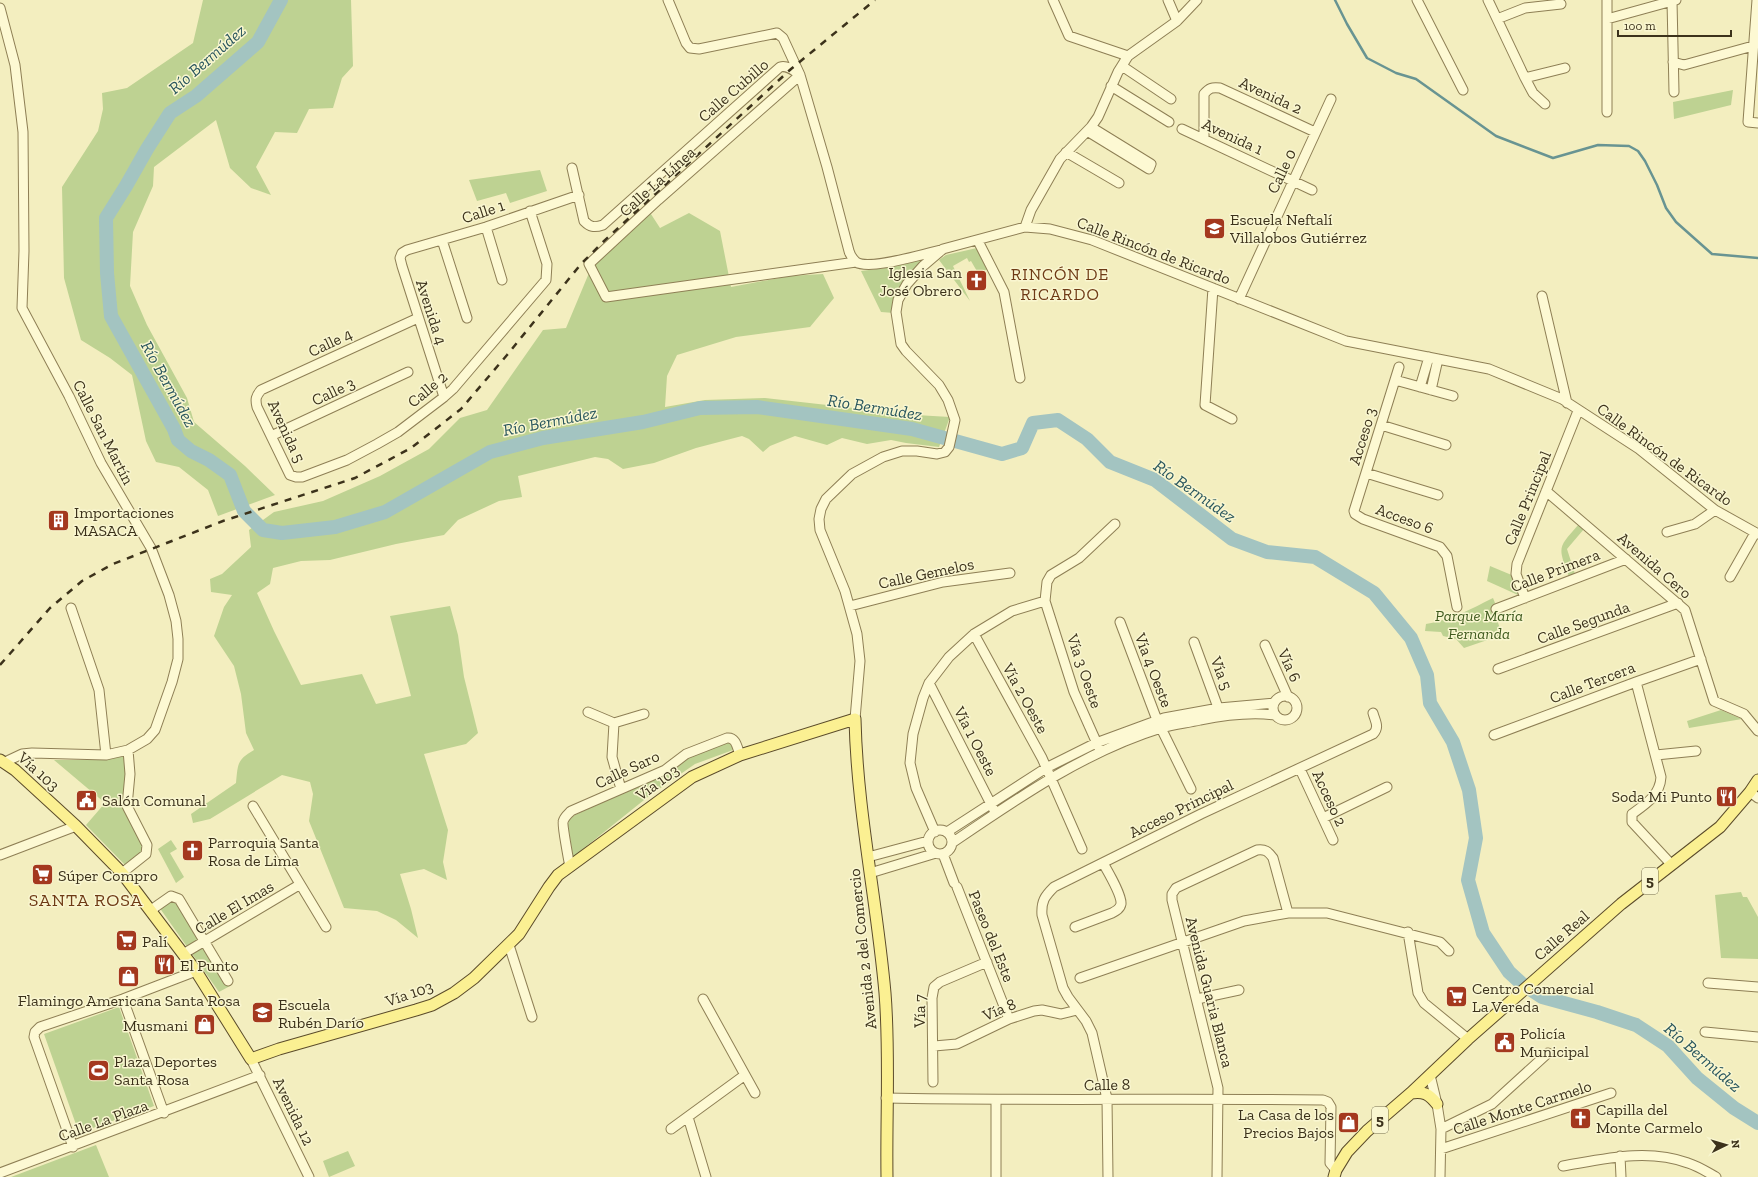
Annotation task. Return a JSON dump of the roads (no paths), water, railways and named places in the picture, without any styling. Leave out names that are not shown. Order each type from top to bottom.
[{"type":"main road","name":"Vía 103","points":[[3,761],[76,826],[122,873],[196,971],[251,1059],[278,1049],[432,1005],[461,988],[509,945],[526,925],[558,875],[692,777],[740,754],[855,719]]},
{"type":"main road","name":"Avenida 2 del Comercio","points":[[855,719],[858,776],[885,994],[887,1029],[887,1177]]},
{"type":"main road","name":"Calle Real","points":[[1335,1173],[1347,1152],[1367,1131],[1411,1094],[1468,1039],[1621,904],[1720,827],[1754,795],[1758,780]]},
{"type":"main road","points":[[1411,1094],[1420,1092],[1426,1093],[1437,1104]]},
{"type":"street","points":[[668,0],[686,43],[690,48],[699,49],[777,33],[783,38],[800,75],[827,167],[848,251],[856,262],[863,264],[884,263],[943,249]]},
{"type":"street","points":[[1053,0],[1069,36],[1128,56]]},
{"type":"street","points":[[1168,0],[1177,21]]},
{"type":"street","points":[[1025,227],[1030,210],[1060,159],[1089,129],[1098,117],[1111,86],[1128,56],[1177,21],[1197,0]]},
{"type":"street","points":[[1417,0],[1463,90]]},
{"type":"street","points":[[1488,0],[1533,93],[1545,104]]},
{"type":"street","points":[[1607,0],[1607,112]]},
{"type":"street","points":[[1757,0],[1748,122],[1758,123]]},
{"type":"street","points":[[1607,19],[1674,1],[1674,92]]},
{"type":"street","points":[[1497,19],[1525,8],[1561,4]]},
{"type":"street","name":"Calle San Martín","points":[[0,8],[14,65],[23,132],[24,251],[22,308],[69,396],[101,463],[150,548],[169,595],[176,621],[178,639],[178,659],[155,730],[147,739],[128,750],[106,755],[32,753],[22,754],[3,761]]},
{"type":"street","points":[[1673,62],[1684,65],[1753,46]]},
{"type":"street","points":[[1122,66],[1171,99]]},
{"type":"street","name":"Calle Cubillo","points":[[572,168],[584,221],[590,226],[596,227],[603,225],[780,67],[788,67],[800,75]]},
{"type":"street","points":[[1525,78],[1565,68]]},
{"type":"street","name":"Calle La Línea","points":[[800,75],[658,200],[589,264],[606,297],[856,262]]},
{"type":"street","points":[[1111,86],[1169,122]]},
{"type":"street","name":"Avenida 2","points":[[1204,139],[1204,94],[1208,89],[1213,87],[1220,88],[1315,132]]},
{"type":"street","name":"Calle 0","points":[[1238,299],[1331,99]]},
{"type":"street","points":[[1089,129],[1151,164],[1149,169],[1089,129]]},
{"type":"street","name":"Avenida 1","points":[[1182,129],[1312,190]]},
{"type":"street","points":[[1066,152],[1119,183]]},
{"type":"street","name":"Calle 1","points":[[400,258],[402,253],[407,250],[486,227],[579,195]]},
{"type":"street","name":"Calle 2","points":[[296,477],[302,477],[347,460],[377,444],[398,432],[444,397],[453,388],[546,280],[547,264],[530,211]]},
{"type":"street","points":[[486,227],[502,280]]},
{"type":"street","name":"Calle Rincón de Ricardo","points":[[943,249],[978,241],[1025,227],[1050,229],[1092,240],[1346,341],[1488,369],[1562,399],[1638,449],[1715,510],[1757,534]]},
{"type":"street","points":[[442,240],[467,318]]},
{"type":"street","points":[[978,241],[1004,292],[1020,378]]},
{"type":"street","points":[[855,719],[860,662],[856,634],[850,606],[820,530],[819,518],[821,509],[826,499],[852,474],[883,457],[902,451],[918,450],[937,454],[944,452],[949,446],[954,420],[948,400],[939,385],[901,344],[896,312],[898,300],[907,284],[943,249]]},
{"type":"street","name":"Avenida 4","points":[[400,258],[444,397]]},
{"type":"street","points":[[1213,288],[1205,405],[1232,419]]},
{"type":"street","points":[[1542,296],[1567,403]]},
{"type":"street","name":"Calle 4","points":[[256,395],[261,390],[418,318]]},
{"type":"street","points":[[1420,387],[1433,358]]},
{"type":"street","points":[[1430,390],[1433,358]]},
{"type":"street","name":"Acceso 3","points":[[1354,514],[1399,367]]},
{"type":"street","name":"Calle 3","points":[[271,436],[408,372]]},
{"type":"street","points":[[1395,380],[1453,396]]},
{"type":"street","name":"Avenida 5","points":[[256,395],[255,401],[257,407],[286,470],[290,475],[296,477]]},
{"type":"street","name":"Calle Principal","points":[[1525,598],[1516,574],[1517,564],[1578,410]]},
{"type":"street","points":[[1381,425],[1446,445]]},
{"type":"street","points":[[1366,473],[1438,495]]},
{"type":"street","name":"Avenida Cero","points":[[1546,491],[1685,610],[1714,701],[1744,714],[1758,731]]},
{"type":"street","points":[[1668,532],[1695,524],[1715,510]]},
{"type":"street","name":"Acceso 6","points":[[1354,514],[1363,519],[1440,547],[1444,550],[1447,556],[1457,607]]},
{"type":"street","points":[[935,832],[916,788],[910,763],[913,734],[923,698],[929,683],[949,657],[974,634],[1012,611],[1045,600],[1047,582],[1051,575],[1079,558],[1115,524]]},
{"type":"street","points":[[1730,577],[1757,534]]},
{"type":"street","name":"Calle Primera","points":[[1496,609],[1626,559]]},
{"type":"street","name":"Calle Gemelos","points":[[850,606],[942,582],[1010,573]]},
{"type":"street","name":"Vía 3 Oeste","points":[[1045,600],[1074,692],[1098,747]]},
{"type":"street","name":"Calle Segunda","points":[[1498,669],[1678,603]]},
{"type":"street","points":[[71,608],[98,690],[106,755]]},
{"type":"street","name":"Vía 4 Oeste","points":[[1120,622],[1159,724],[1191,789]]},
{"type":"street","name":"Vía 2 Oeste","points":[[974,634],[1046,768],[1082,849]]},
{"type":"street","name":"Vía 5","points":[[1194,642],[1220,712]]},
{"type":"street","name":"Vía 6","points":[[1265,645],[1288,696]]},
{"type":"street","name":"Calle Tercera","points":[[1494,735],[1701,659]]},
{"type":"street","points":[[1636,682],[1661,777],[1658,791],[1652,799],[1632,814],[1631,817],[1632,822],[1671,864]]},
{"type":"street","name":"Vía 1 Oeste","points":[[929,683],[994,809]]},
{"type":"street","points":[[952,843],[1046,768],[1159,724],[1274,703],[1280,698],[1288,696],[1296,704],[1294,716],[1284,720],[1281,719],[1275,714],[1273,707],[1274,703]]},
{"type":"street","points":[[588,712],[614,723],[644,714]]},
{"type":"street","points":[[1220,712],[1275,714]]},
{"type":"street","name":"Acceso Principal","points":[[1107,1099],[1092,1032],[1063,988],[1042,915],[1041,906],[1043,899],[1054,887],[1201,814],[1373,734],[1377,731],[1378,726],[1372,713]]},
{"type":"street","points":[[614,723],[612,757],[621,789]]},
{"type":"street","name":"Calle Saro","points":[[570,867],[566,839],[562,825],[566,816],[571,811],[665,770],[686,754],[727,738],[734,740],[740,754]]},
{"type":"street","points":[[868,857],[928,841],[935,832],[947,832],[994,809],[1050,778],[1098,747]]},
{"type":"street","points":[[122,873],[146,854],[148,850],[147,845],[127,806],[130,774],[128,750]]},
{"type":"street","points":[[1656,755],[1696,751]]},
{"type":"street","name":"Acceso 2","points":[[1300,769],[1333,840]]},
{"type":"street","points":[[1323,818],[1387,787]]},
{"type":"street","name":"Calle El Imas","points":[[253,806],[326,927]]},
{"type":"street","points":[[0,855],[76,826]]},
{"type":"street","points":[[870,873],[950,850],[952,843],[950,835],[947,832]]},
{"type":"street","points":[[928,841],[930,849],[940,854]]},
{"type":"street","name":"Avenida Guaria Blanca","points":[[1217,1177],[1218,1088],[1172,900],[1172,894],[1176,888],[1257,850],[1263,849],[1269,852],[1273,858],[1288,913]]},
{"type":"street","name":"Paseo del Este","points":[[940,854],[955,885],[1009,1019]]},
{"type":"street","points":[[1075,926],[1112,913],[1121,907],[1120,898],[1104,863]]},
{"type":"street","name":"Calle El Imas","points":[[183,954],[300,885]]},
{"type":"street","points":[[151,910],[171,896],[179,899],[228,981]]},
{"type":"street","points":[[1080,978],[1244,921],[1288,913],[1327,913],[1408,932],[1440,942],[1449,951]]},
{"type":"street","points":[[1408,932],[1418,993],[1424,1003],[1468,1039]]},
{"type":"street","points":[[509,945],[532,1016]]},
{"type":"street","name":"Vía 7","points":[[934,1046],[932,998],[934,987],[940,982],[987,962]]},
{"type":"street","points":[[73,1147],[34,1036],[36,1029],[123,999],[196,971]]},
{"type":"street","points":[[1708,983],[1758,987]]},
{"type":"street","points":[[1197,999],[1239,990]]},
{"type":"street","points":[[123,999],[164,1113]]},
{"type":"street","points":[[703,999],[755,1093]]},
{"type":"street","name":"Vía 8","points":[[934,1046],[957,1044],[1009,1019],[1038,1010],[1046,1010],[1061,1014],[1077,1010]]},
{"type":"street","points":[[1705,1032],[1758,1037]]},
{"type":"street","points":[[933,1082],[934,1046]]},
{"type":"street","points":[[1441,1129],[1492,1104],[1548,1053]]},
{"type":"street","name":"Avenida 12","points":[[251,1059],[309,1177]]},
{"type":"street","points":[[671,1129],[745,1075]]},
{"type":"street","points":[[1430,1075],[1441,1129],[1440,1177]]},
{"type":"street","name":"Calle La Plaza","points":[[0,1173],[260,1076]]},
{"type":"street","name":"Calle Monte Carmelo","points":[[1441,1149],[1612,1093]]},
{"type":"street","name":"Calle 8","points":[[886,1098],[996,1100],[1218,1098],[1323,1100],[1328,1102],[1331,1107],[1330,1163],[1335,1173]]},
{"type":"street","points":[[1107,1099],[1108,1177]]},
{"type":"street","points":[[996,1100],[996,1177]]},
{"type":"street","points":[[688,1117],[706,1177]]},
{"type":"street","points":[[1562,1166],[1620,1156],[1653,1155],[1688,1163],[1716,1177]]},
{"type":"street","points":[[1620,1156],[1621,1177]]},
{"type":"waterway","name":"Río Bermúdez","points":[[281,0],[258,42],[196,96],[170,113],[106,218],[107,273],[111,316],[174,429],[178,440],[191,451],[209,460],[230,475],[244,511],[263,530],[282,533],[335,527],[385,512],[490,452],[543,438],[643,422],[700,408],[757,407],[912,429],[1002,454],[1022,448],[1033,423],[1058,420],[1087,439],[1110,462],[1155,480],[1232,539],[1267,552],[1315,557],[1374,593],[1411,638],[1427,675],[1430,703],[1453,742],[1469,790],[1476,838],[1468,880],[1483,933],[1509,972],[1521,983],[1542,997],[1597,1012],[1636,1025],[1668,1046],[1697,1078],[1734,1108],[1758,1123]]},
{"type":"waterway","points":[[1335,0],[1367,58],[1396,73],[1416,79],[1496,136],[1553,158],[1598,145],[1629,146],[1638,151],[1645,161],[1666,208],[1676,222],[1712,254],[1758,258]]},
{"type":"railway","points":[[0,665],[50,608],[82,581],[113,564],[223,521],[355,478],[411,448],[461,409],[581,264],[603,242],[791,69],[875,0]]},
{"type":"place","name":"Escuela Neftalí Villalobos Gutiérrez","points":[[1215,228]]},
{"type":"place","name":"Iglesia San José Obrero","points":[[977,281]]},
{"type":"place","name":"Importaciones MASACA","points":[[59,521]]},
{"type":"place","name":"Soda Mi Punto","points":[[1727,796]]},
{"type":"place","name":"Salón Comunal","points":[[87,800]]},
{"type":"place","name":"Parroquia Santa Rosa de Lima","points":[[192,851]]},
{"type":"place","name":"Súper Compro","points":[[43,875]]},
{"type":"place","name":"Palí","points":[[127,941]]},
{"type":"place","name":"El Punto","points":[[164,965]]},
{"type":"place","name":"Flamingo Americana Santa Rosa","points":[[129,976]]},
{"type":"place","name":"Centro Comercial La Vereda","points":[[1456,997]]},
{"type":"place","name":"Escuela Rubén Darío","points":[[262,1013]]},
{"type":"place","name":"Musmani","points":[[204,1025]]},
{"type":"place","name":"Policía Municipal","points":[[1504,1042]]},
{"type":"place","name":"Plaza Deportes Santa Rosa","points":[[99,1070]]},
{"type":"place","name":"Capilla del Monte Carmelo","points":[[1580,1118]]},
{"type":"place","name":"La Casa de los Precios Bajos","points":[[1349,1123]]},
{"type":"district","name":"RINCÓN DE RICARDO","points":[[1060,284]]},
{"type":"district","name":"SANTA ROSA","points":[[86,900]]},
{"type":"park label","name":"Parque María Fernanda","points":[[1479,624]]}]
